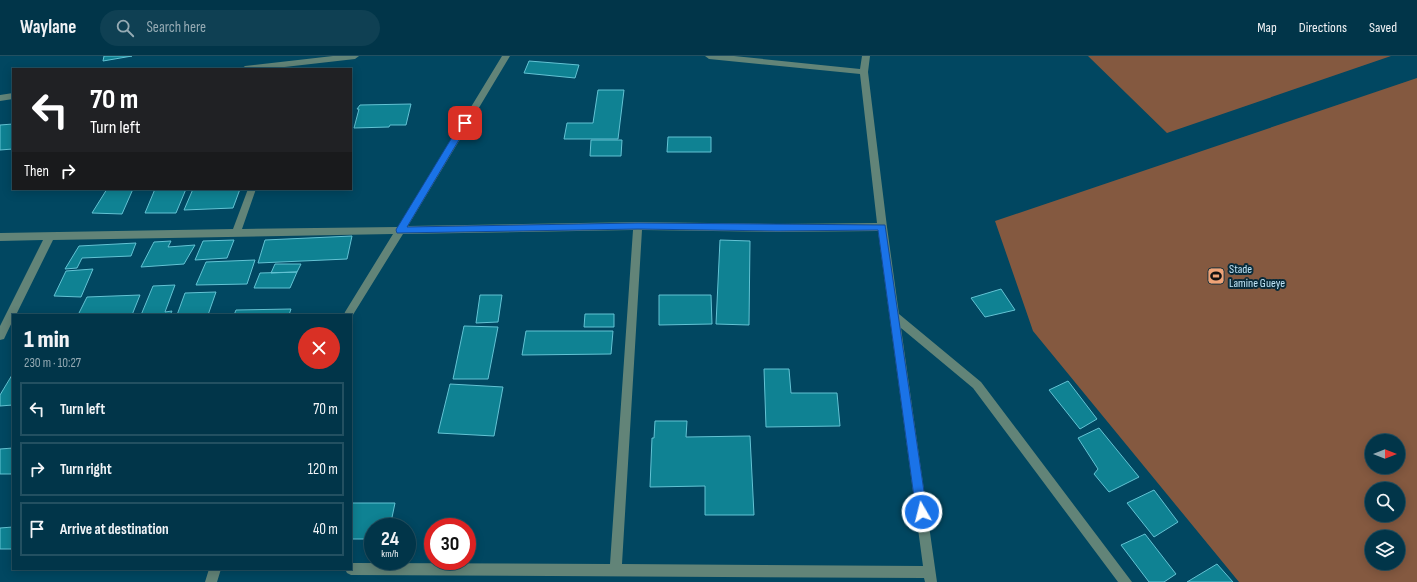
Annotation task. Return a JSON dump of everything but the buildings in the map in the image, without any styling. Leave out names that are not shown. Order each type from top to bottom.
[{"type":"street","points":[[262,68],[297,66],[355,56]]},
{"type":"street","points":[[350,314],[506,56]]},
{"type":"street","points":[[709,56],[864,72]]},
{"type":"street","points":[[352,569],[616,570],[931,577],[893,315],[882,227],[864,72],[866,56]]},
{"type":"street","points":[[0,98],[12,96]]},
{"type":"street","points":[[236,233],[252,190]]},
{"type":"street","points":[[616,570],[638,226]]},
{"type":"street","points":[[0,237],[638,226],[777,228],[882,227]]},
{"type":"street","points":[[0,336],[50,236]]},
{"type":"street","points":[[893,315],[977,385],[1126,582]]},
{"type":"street","points":[[211,582],[215,570]]},
{"type":"shaded area","points":[[1088,56],[1391,56],[1167,133]]},
{"type":"shaded area","name":"Stade Lamine Gueye","points":[[1417,78],[1417,582],[1239,582],[1033,331],[995,221]]},
{"type":"place","name":"Stade Lamine Gueye","points":[[1216,276]]},
{"type":"route","points":[[465,123],[400,230],[638,226],[777,228],[882,227],[893,315],[922,512]]}]
